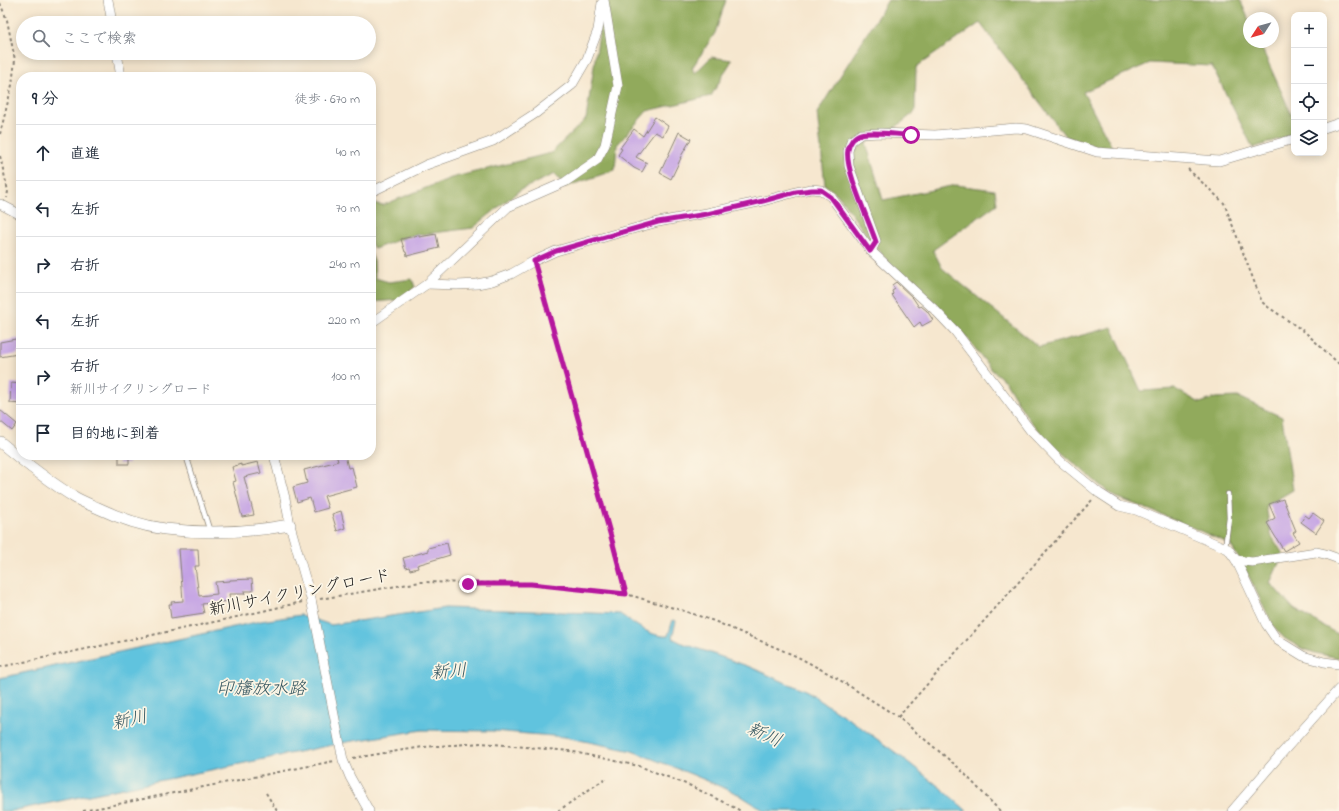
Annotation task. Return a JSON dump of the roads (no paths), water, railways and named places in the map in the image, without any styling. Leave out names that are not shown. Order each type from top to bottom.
[{"type":"street","points":[[108,0],[111,16]]},
{"type":"street","points":[[376,190],[426,165],[493,141],[536,113],[572,85],[587,59],[598,30],[603,0]]},
{"type":"street","points":[[376,320],[427,284],[508,207],[566,182],[597,160],[605,146],[618,86],[603,0]]},
{"type":"street","points":[[118,60],[120,72]]},
{"type":"street","points":[[1327,127],[1339,122]]},
{"type":"street","points":[[870,251],[876,242],[849,166],[848,151],[851,141],[861,134],[881,133],[935,135],[1016,128],[1027,129],[1097,152],[1219,161],[1291,140]]},
{"type":"street","points":[[427,284],[457,285],[477,284],[492,281],[511,274],[556,251],[658,222],[707,214],[796,192],[821,190],[831,197],[870,251],[955,331],[1030,430],[1059,460],[1099,493],[1119,506],[1142,513],[1228,550],[1236,560],[1266,624],[1277,640],[1303,656],[1324,662],[1339,664]]},
{"type":"street","points":[[4,206],[16,212]]},
{"type":"street","points":[[0,442],[16,451]]},
{"type":"street","points":[[28,460],[77,499],[114,516],[165,529],[210,532],[266,529],[290,525]]},
{"type":"street","points":[[275,460],[290,525],[311,599],[343,760],[350,777],[369,811]]},
{"type":"street","points":[[1236,560],[1252,562],[1316,552],[1339,559]]},
{"type":"street","points":[[1232,811],[1339,689]]},
{"type":"lane","points":[[188,460],[210,532]]},
{"type":"lane","points":[[1225,548],[1229,518],[1228,494]]},
{"type":"water","name":"印旛放水路","points":[[445,608],[620,614],[643,629],[662,636],[668,636],[673,620],[676,621],[672,638],[682,643],[750,667],[807,692],[852,721],[899,755],[967,811],[765,811],[738,794],[632,751],[565,737],[493,731],[422,730],[347,742],[11,811],[0,811],[0,678],[261,621],[301,615],[331,625]]},
{"type":"water label","name":"新川","points":[[449,673]]},
{"type":"water label","name":"新川","points":[[130,721]]},
{"type":"water label","name":"新川","points":[[764,736]]}]
